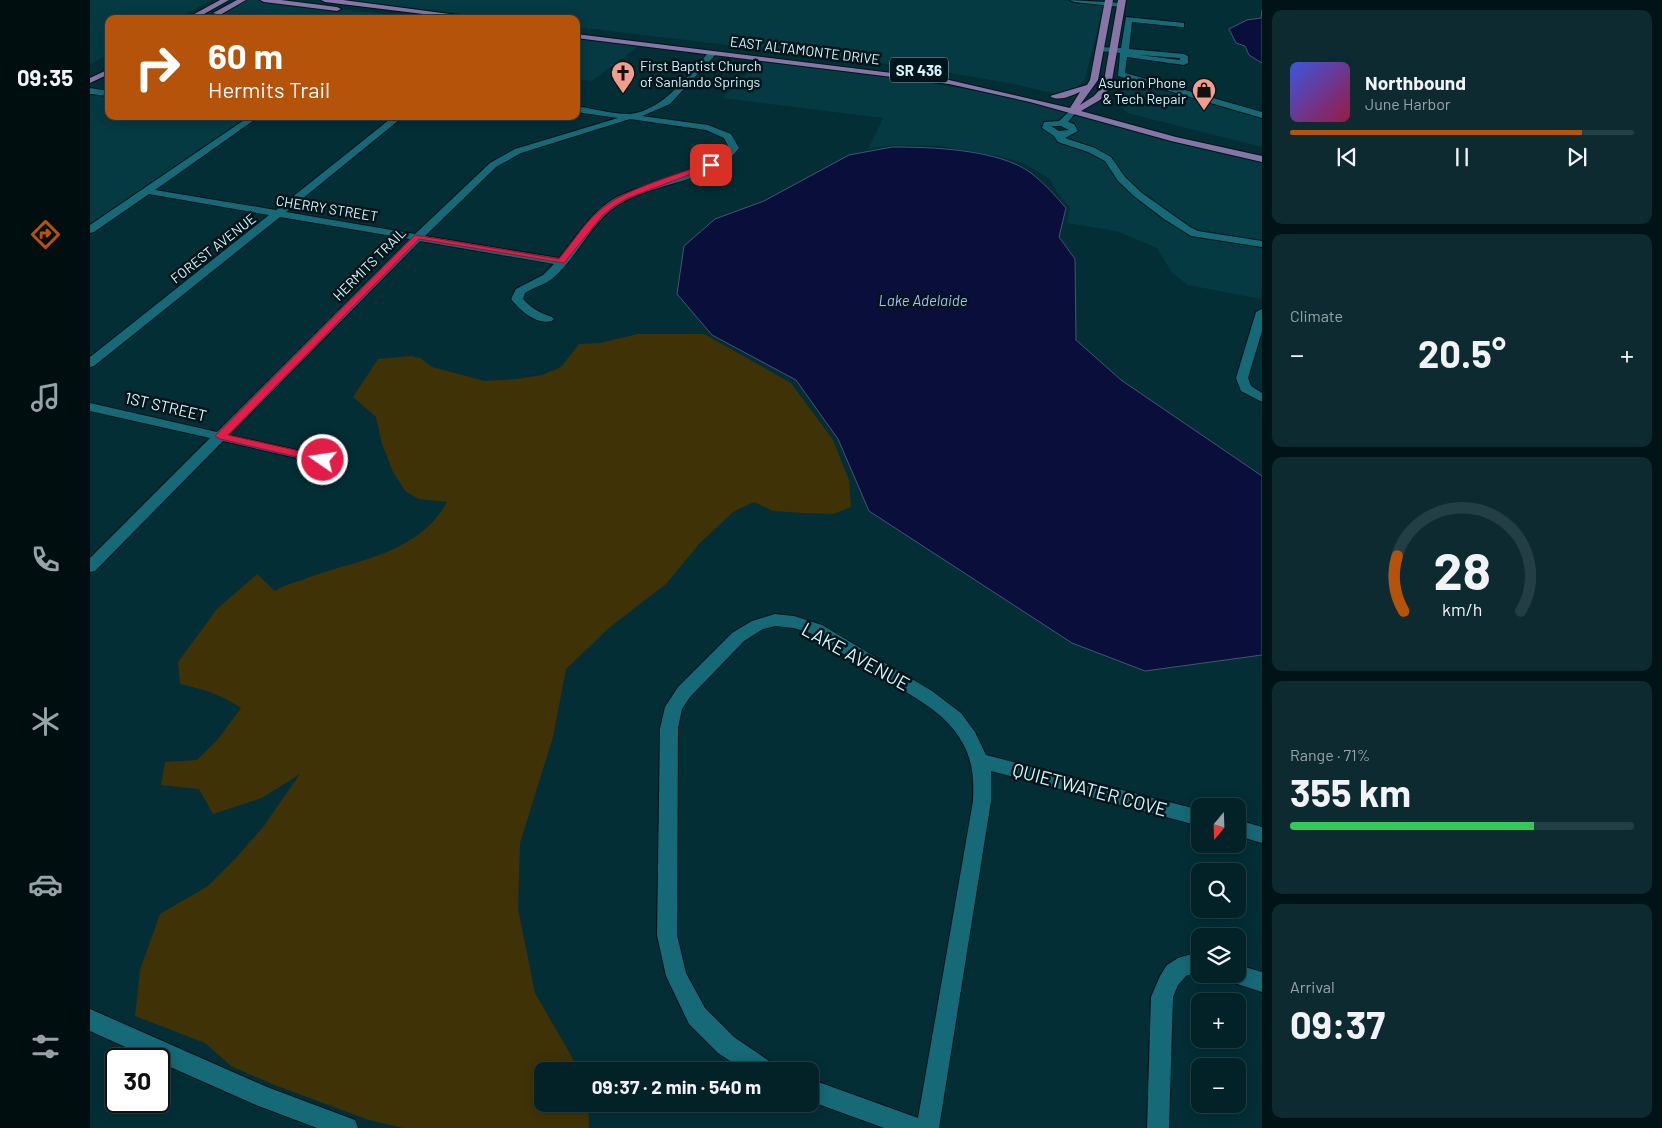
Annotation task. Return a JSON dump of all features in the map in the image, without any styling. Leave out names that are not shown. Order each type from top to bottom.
[{"type":"main road","points":[[197,15],[225,0]]},
{"type":"main road","points":[[214,15],[242,0]]},
{"type":"main road","points":[[264,0],[380,15]]},
{"type":"main road","points":[[326,0],[453,15]]},
{"type":"main road","points":[[1074,106],[1094,80],[1109,2]]},
{"type":"main road","points":[[1088,105],[1108,86],[1122,2]]},
{"type":"main road","points":[[416,15],[430,12]]},
{"type":"main road","name":"EAST ALTAMONTE DRIVE","points":[[580,31],[949,82],[1074,106],[1174,139],[1262,159]]},
{"type":"main road","name":"EAST ALTAMONTE DRIVE","points":[[580,36],[694,50],[737,49],[992,82]]},
{"type":"main road","points":[[96,67],[105,63]]},
{"type":"main road","points":[[836,67],[850,66],[855,63]]},
{"type":"main road","points":[[90,81],[105,73]]},
{"type":"main road","name":"SR 436","points":[[1094,80],[1085,88],[1076,92],[1050,95],[1074,106],[1088,105],[1180,132],[1262,152]]},
{"type":"main road","points":[[1237,154],[1262,152]]},
{"type":"street","points":[[1074,0],[1122,2]]},
{"type":"street","points":[[1181,25],[1129,19],[1121,74],[1262,115]]},
{"type":"street","name":"HERMITS TRAIL","points":[[90,567],[493,164],[518,151],[630,117],[667,102],[717,50]]},
{"type":"street","points":[[1100,50],[1184,56],[1184,63],[1132,56],[1124,52]]},
{"type":"street","points":[[90,91],[105,93]]},
{"type":"street","points":[[667,102],[666,111],[682,124]]},
{"type":"street","points":[[1062,123],[1074,106]]},
{"type":"street","points":[[548,319],[523,308],[517,299],[520,291],[527,286],[543,281],[551,275],[600,214],[610,205],[626,197],[724,159],[732,154],[734,148],[728,136],[708,128],[580,110]]},
{"type":"street","points":[[90,230],[250,120]]},
{"type":"street","name":"FOREST AVENUE","points":[[90,363],[395,120]]},
{"type":"street","points":[[1051,123],[1062,123],[1072,126],[1074,131],[1069,134],[1058,134],[1048,131],[1046,126],[1051,123]]},
{"type":"street","points":[[1058,134],[1062,140],[1087,148],[1108,159],[1122,180],[1135,192],[1195,234],[1262,244]]},
{"type":"street","name":"CHERRY STREET","points":[[148,191],[561,262]]},
{"type":"street","points":[[1262,312],[1242,378],[1245,388],[1262,398]]},
{"type":"street","name":"1ST STREET","points":[[90,407],[323,460]]},
{"type":"street","name":"LAKE AVENUE","points":[[751,1062],[726,1045],[697,1016],[676,976],[666,935],[669,728],[674,707],[684,692],[738,636],[775,620],[794,622],[816,629],[926,696],[954,718],[969,737],[980,761],[983,778],[982,800],[928,1128]]},
{"type":"street","name":"QUIETWATER COVE","points":[[980,761],[1191,816]]},
{"type":"street","points":[[1246,830],[1262,835]]},
{"type":"street","points":[[1158,1128],[1162,997],[1166,981],[1178,968],[1191,965]]},
{"type":"street","points":[[1246,977],[1262,982]]},
{"type":"street","points":[[90,1020],[264,1097],[347,1128]]},
{"type":"street","points":[[819,1093],[916,1128]]},
{"type":"shaded area","points":[[90,0],[212,0],[184,15],[105,15],[105,56],[90,64]]},
{"type":"shaded area","points":[[245,0],[262,0],[392,15],[218,15]]},
{"type":"shaded area","points":[[348,0],[1060,0],[1104,5],[1085,79],[1077,88],[1055,94],[1014,84],[922,68],[580,27],[580,15],[470,15]]},
{"type":"shaded area","points":[[580,38],[640,45],[592,81],[580,80]]},
{"type":"shaded area","points":[[761,60],[920,81],[999,95],[1068,112],[1059,121],[1043,123],[1042,129],[1054,135],[1059,142],[1084,150],[1103,160],[1130,193],[1181,230],[1192,235],[1262,246],[1262,293],[1260,299],[1188,285],[1172,273],[1157,248],[1116,231],[1067,223],[1070,208],[1057,192],[1050,179],[1023,163],[999,156],[940,146],[891,145],[868,149],[883,118],[722,98]]},
{"type":"shaded area","points":[[1121,76],[1262,117],[1262,147],[1127,113],[1121,106]]},
{"type":"shaded area","points":[[90,93],[105,95],[105,120],[247,120],[90,226]]},
{"type":"shaded area","points":[[1076,115],[1262,162],[1262,241],[1197,231],[1190,227],[1139,191],[1111,158],[1065,139],[1064,136],[1072,136],[1079,132],[1078,128],[1068,122]]},
{"type":"shaded area","points":[[638,334],[704,334],[791,383],[833,440],[849,480],[851,507],[833,514],[804,513],[773,511],[754,502],[733,512],[699,544],[666,584],[610,627],[566,669],[553,737],[520,843],[518,909],[535,993],[575,1062],[534,1062],[534,1112],[588,1112],[589,1128],[403,1128],[369,1120],[272,1084],[231,1066],[205,1043],[135,1016],[140,970],[160,914],[208,886],[235,859],[263,827],[300,774],[262,798],[213,814],[199,789],[161,785],[165,762],[197,760],[218,739],[241,708],[227,699],[212,693],[180,684],[178,662],[217,609],[257,574],[275,591],[290,584],[385,553],[420,533],[435,519],[447,502],[419,499],[406,492],[393,472],[382,444],[376,417],[353,397],[378,359],[411,356],[420,358],[432,367],[485,381],[517,379],[542,375],[561,367],[579,344],[600,343]]},
{"type":"water","points":[[1262,10],[1262,63],[1249,55],[1245,46],[1236,43],[1229,29],[1247,20],[1261,18]]},
{"type":"water","name":"Lake Adelaide","points":[[892,147],[944,149],[983,154],[1017,165],[1040,181],[1066,208],[1059,237],[1075,259],[1076,340],[1121,380],[1262,476],[1262,655],[1145,671],[1072,643],[869,511],[838,439],[796,380],[712,335],[677,294],[684,246],[715,219],[764,201],[849,155]]},
{"type":"place","name":"First Baptist Church of Sanlando Springs","points":[[623,94]]},
{"type":"place","name":"Asurion Phone & Tech Repair","points":[[1204,111]]},
{"type":"route","points":[[323,460],[220,436],[418,237],[561,262],[600,214],[610,205],[626,197],[711,165]]}]
